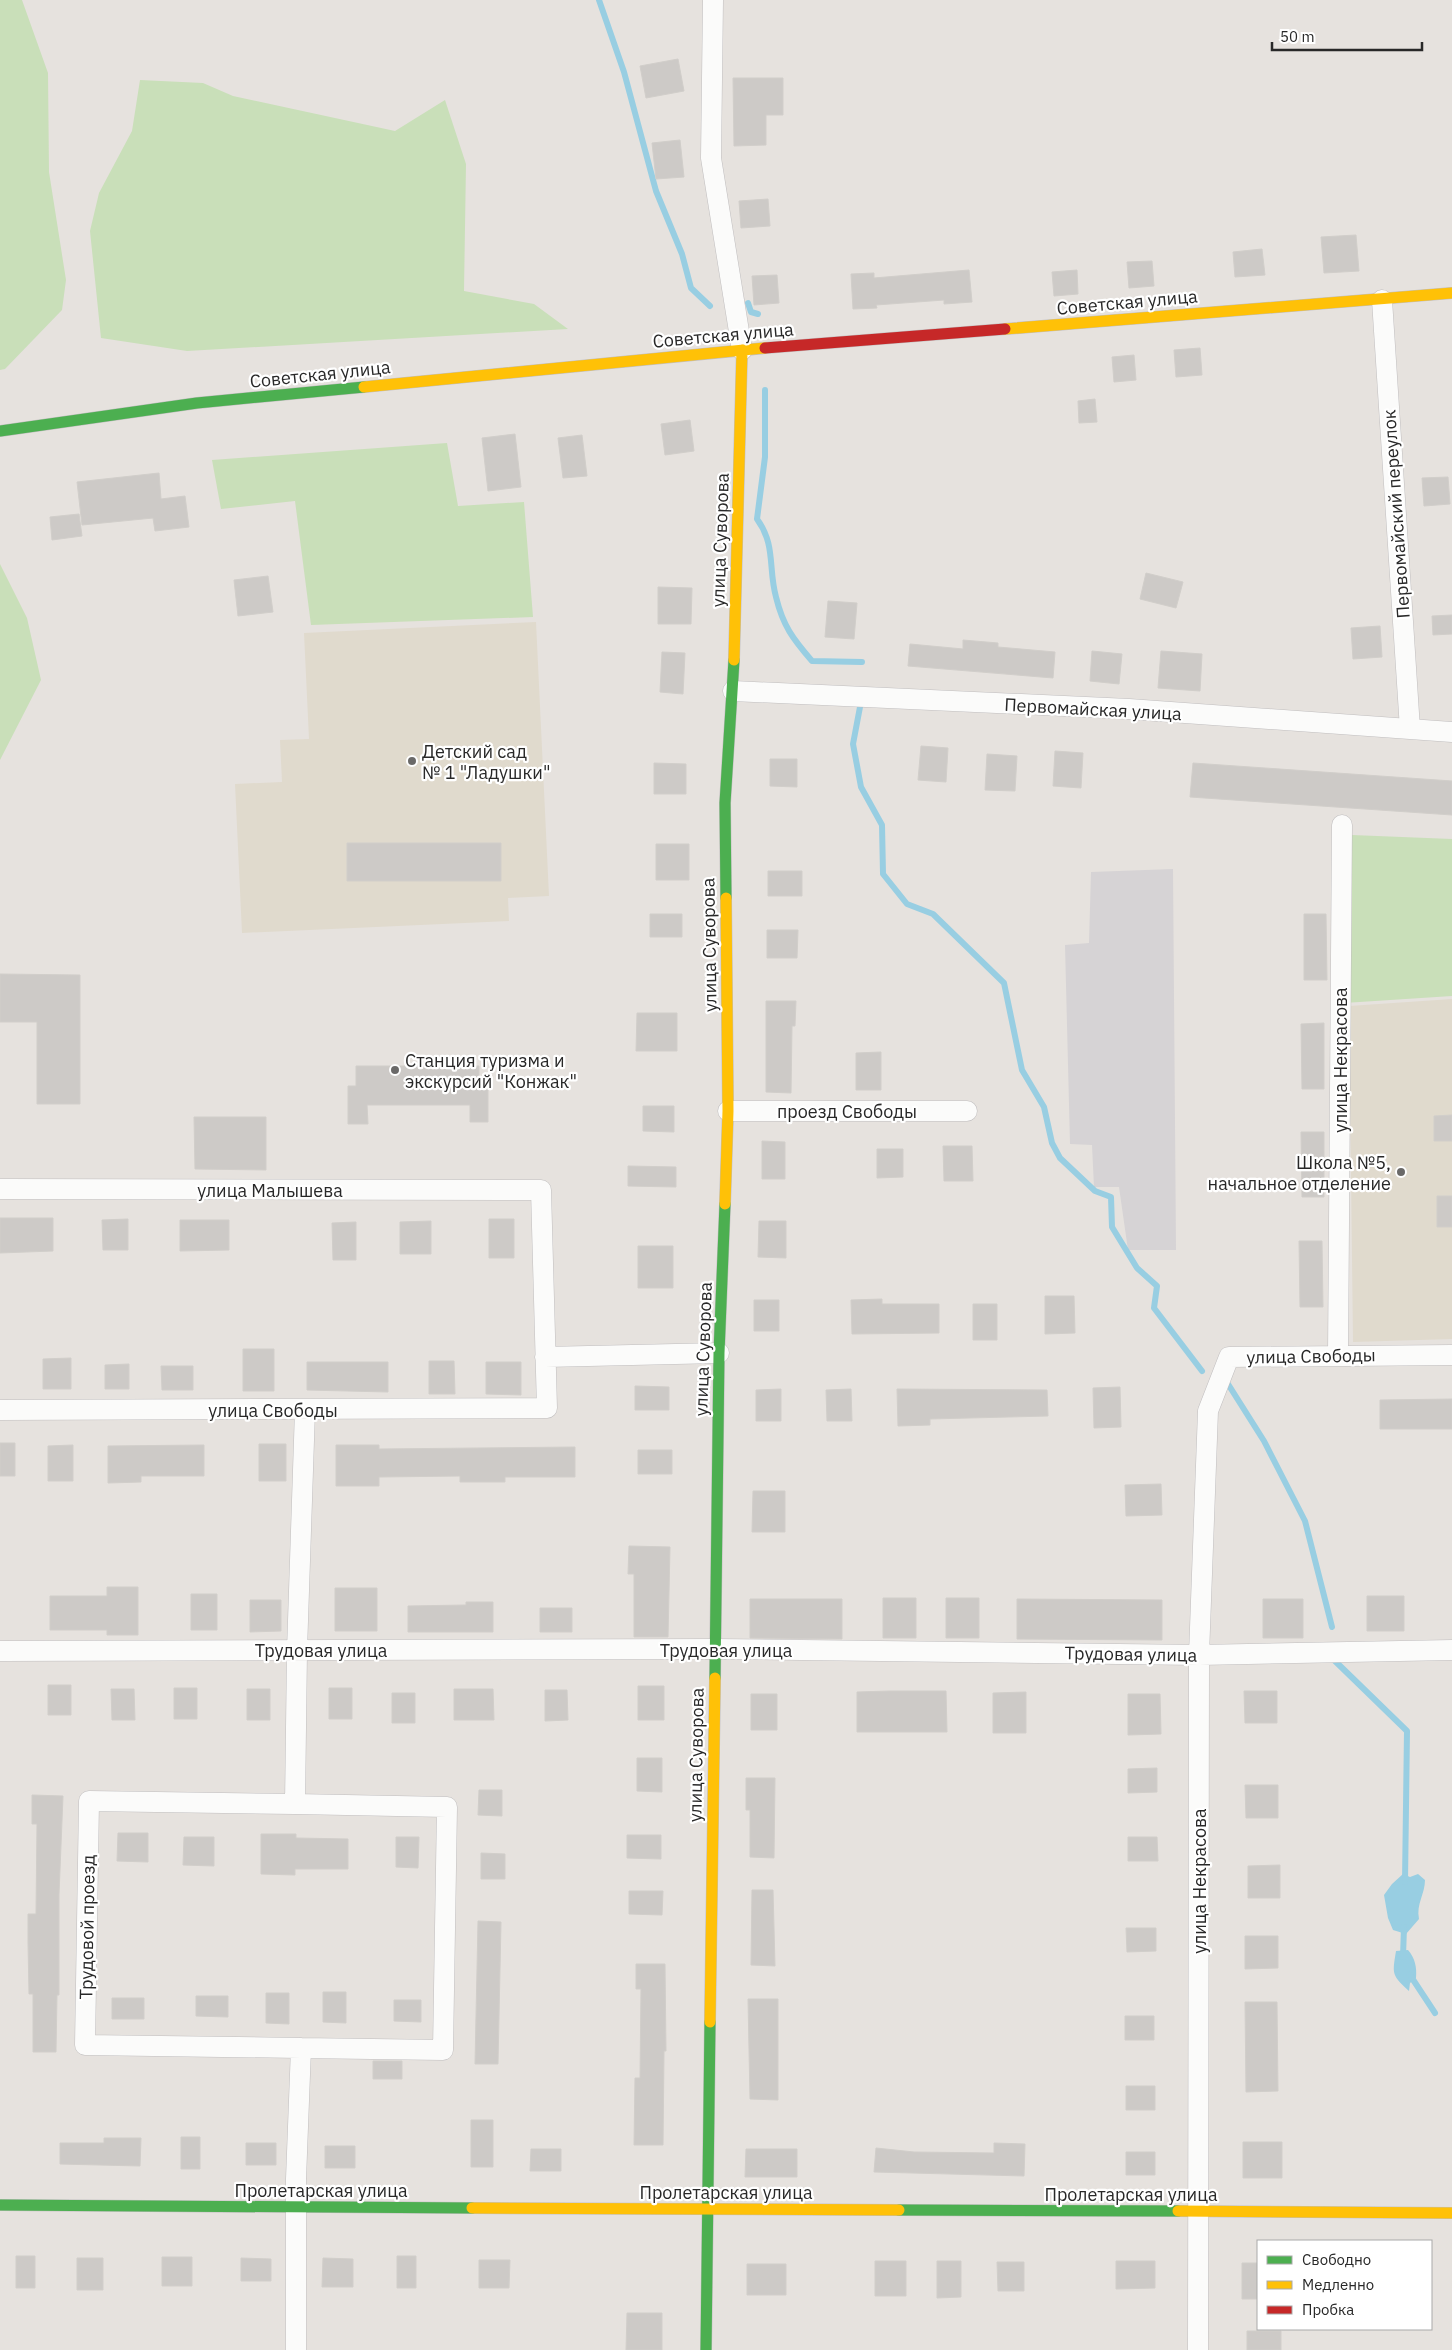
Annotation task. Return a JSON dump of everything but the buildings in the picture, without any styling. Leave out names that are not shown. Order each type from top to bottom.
[{"type":"main road","name":"Советская улица","points":[[0,431],[197,403],[742,350],[1452,293]]},
{"type":"main road","name":"улица Суворова","points":[[706,2350],[719,1353],[728,1111],[725,803],[734,691],[742,350]]},
{"type":"main road","name":"Пролетарская улица","points":[[0,2205],[1452,2213]]},
{"type":"street","points":[[713,0],[711,158],[742,350]]},
{"type":"street","name":"Первомайский переулок","points":[[1382,300],[1410,729]]},
{"type":"street","name":"Первомайская улица","points":[[734,691],[1129,709],[1452,732]]},
{"type":"street","name":"улица Некрасова","points":[[1338,1356],[1342,825]]},
{"type":"street","name":"проезд Свободы","points":[[728,1111],[967,1111]]},
{"type":"street","name":"улица Малышева","points":[[0,1189],[540,1190],[545,1357]]},
{"type":"street","points":[[545,1357],[719,1353]]},
{"type":"street","name":"улица Свободы","points":[[1208,1411],[1229,1357],[1452,1354]]},
{"type":"street","name":"улица Свободы","points":[[0,1410],[546,1408],[545,1357]]},
{"type":"street","points":[[295,1804],[297,1650],[305,1410]]},
{"type":"street","name":"улица Некрасова","points":[[1198,2350],[1200,1655],[1208,1411]]},
{"type":"street","name":"Трудовая улица","points":[[0,1651],[715,1649],[1200,1655],[1452,1650]]},
{"type":"street","name":"Трудовой проезд","points":[[89,1801],[446,1806],[443,2050],[301,2048],[86,2044],[89,1801]]},
{"type":"street","points":[[296,2350],[296,2179],[301,2048]]},
{"type":"shaded area","name":"Детский сад № 1 \"Ладушки\"","points":[[536,622],[549,896],[508,898],[509,921],[242,933],[235,784],[282,782],[280,740],[309,739],[304,633]]},
{"type":"shaded area","points":[[1173,869],[1176,1250],[1128,1250],[1119,1187],[1094,1187],[1092,1145],[1070,1144],[1065,945],[1089,943],[1091,872]]},
{"type":"shaded area","name":"Школа №5, начальное отделение","points":[[1452,999],[1452,1339],[1353,1342],[1349,1006]]},
{"type":"green space","points":[[0,0],[22,0],[48,73],[49,172],[66,280],[62,310],[5,369],[0,370]]},
{"type":"green space","points":[[140,80],[203,83],[233,96],[395,131],[445,100],[466,164],[464,291],[534,304],[568,329],[187,351],[101,338],[90,231],[99,193],[132,131]]},
{"type":"green space","points":[[447,443],[458,506],[524,502],[533,617],[311,625],[295,501],[221,509],[212,460]]},
{"type":"green space","points":[[0,564],[27,618],[41,680],[0,760]]},
{"type":"green space","points":[[1352,835],[1452,839],[1452,996],[1344,1003]]},
{"type":"water","points":[[1403,1874],[1410,1877],[1418,1874],[1425,1880],[1418,1914],[1419,1919],[1406,1934],[1393,1930],[1388,1918],[1384,1895]]},
{"type":"water","points":[[1408,1950],[1414,1959],[1416,1970],[1416,1978],[1410,1983],[1409,1991],[1396,1978],[1394,1970],[1396,1951]]},
{"type":"waterway","points":[[599,0],[624,72],[656,191],[682,254],[691,288],[710,306]]},
{"type":"waterway","points":[[748,303],[751,312],[758,314]]},
{"type":"waterway","points":[[765,390],[765,457],[757,519],[767,538],[774,586],[782,616],[794,639],[812,661],[862,662]]},
{"type":"waterway","points":[[860,707],[853,744],[861,787],[882,825],[883,874],[907,904],[933,914],[1004,983],[1022,1070],[1044,1107],[1052,1143],[1060,1158],[1095,1191],[1111,1197],[1112,1227],[1137,1268],[1157,1286],[1154,1308],[1202,1371]]},
{"type":"waterway","points":[[1228,1384],[1264,1441],[1305,1521],[1332,1627]]},
{"type":"waterway","points":[[1335,1661],[1407,1731],[1405,1882]]},
{"type":"waterway","points":[[1403,1957],[1404,1927]]},
{"type":"waterway","points":[[1410,1975],[1435,2013]]},
{"type":"traffic: fast","points":[[0,431],[197,403],[364,387]]},
{"type":"traffic: fast","points":[[726,898],[725,803],[734,660]]},
{"type":"traffic: fast","points":[[715,1678],[719,1353],[725,1204]]},
{"type":"traffic: fast","points":[[706,2350],[710,2022]]},
{"type":"traffic: fast","points":[[0,2205],[472,2208]]},
{"type":"traffic: fast","points":[[899,2210],[1178,2211]]},
{"type":"traffic: slow","points":[[1005,329],[1452,293]]},
{"type":"traffic: slow","points":[[364,387],[765,348]]},
{"type":"traffic: slow","points":[[734,660],[742,350]]},
{"type":"traffic: slow","points":[[725,1204],[728,1111],[726,898]]},
{"type":"traffic: slow","points":[[710,2022],[715,1678]]},
{"type":"traffic: slow","points":[[472,2208],[899,2210]]},
{"type":"traffic: slow","points":[[1178,2211],[1452,2213]]},
{"type":"traffic: jam","points":[[765,348],[1005,329]]},
{"type":"place","name":"Детский сад № 1 \"Ладушки\"","points":[[412,761]]},
{"type":"place","name":"Станция туризма и экскурсий \"Конжак\"","points":[[395,1070]]},
{"type":"place","name":"Школа №5, начальное отделение","points":[[1401,1172]]}]
